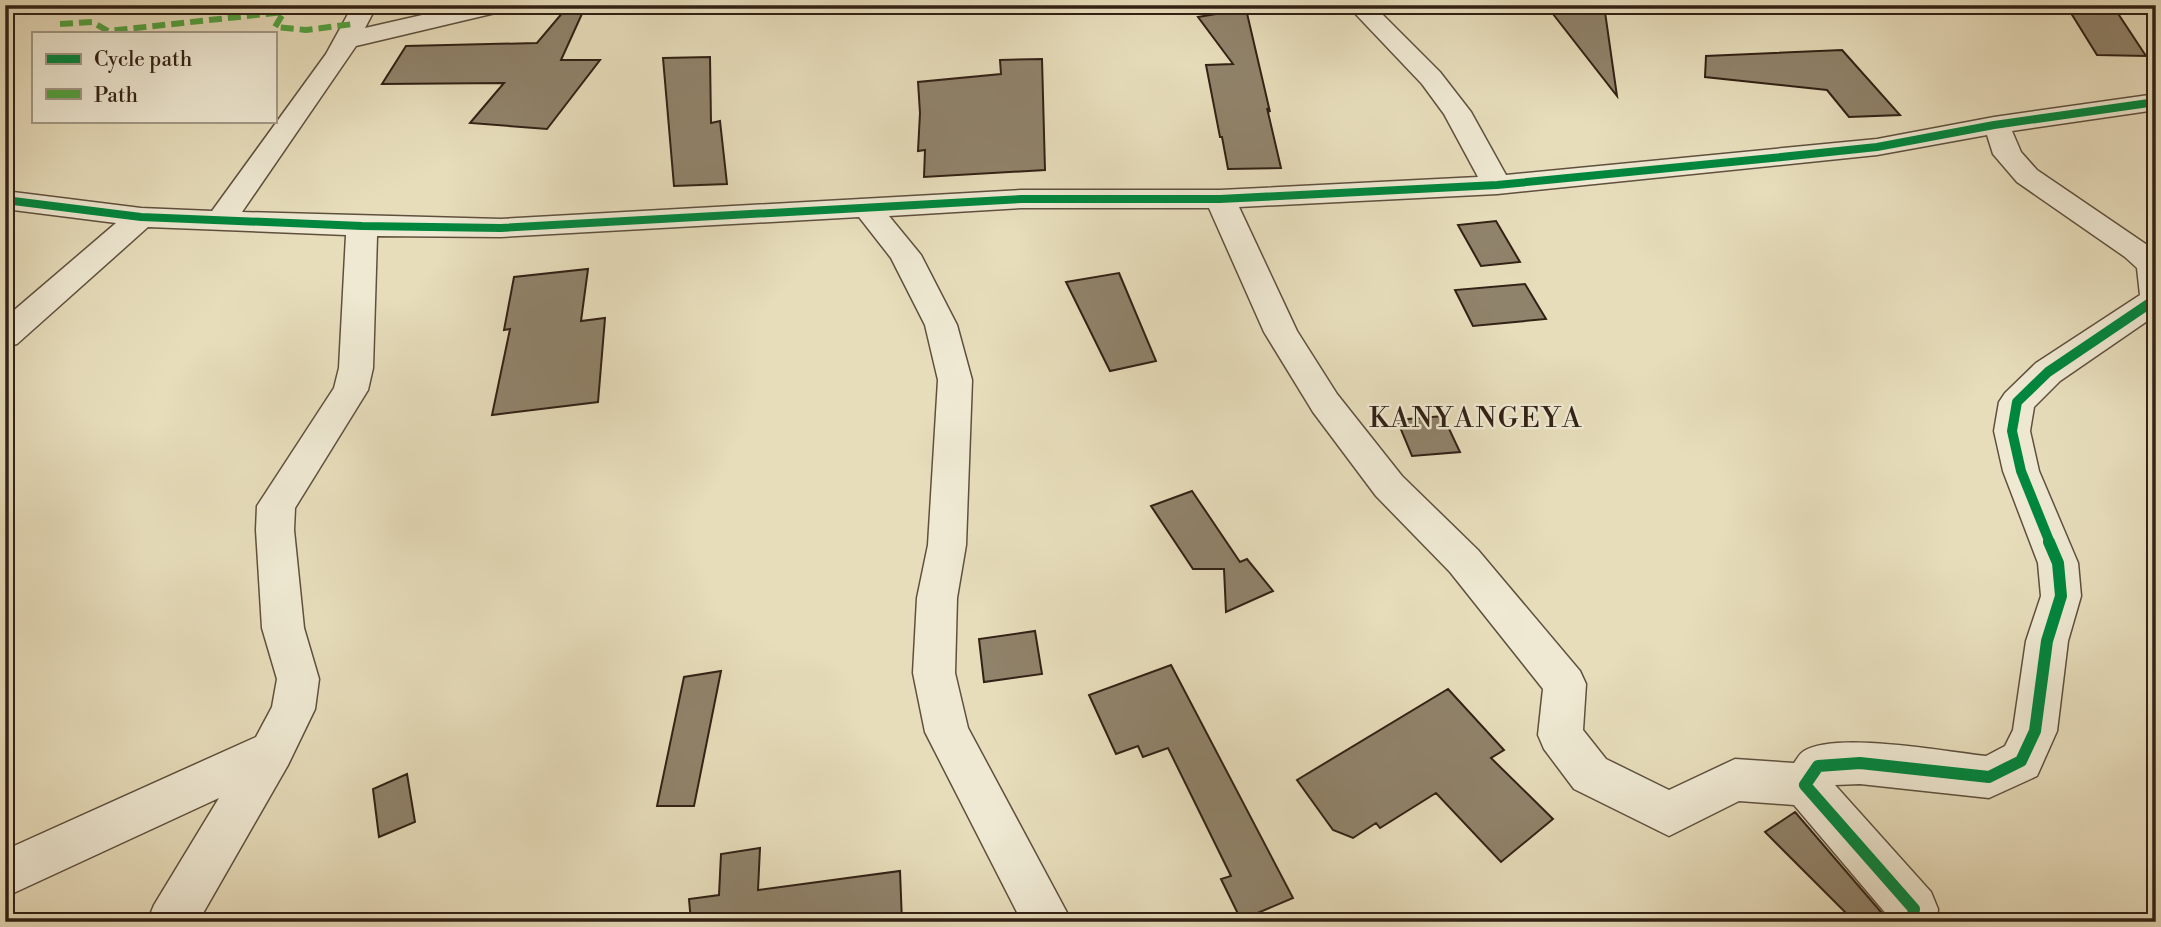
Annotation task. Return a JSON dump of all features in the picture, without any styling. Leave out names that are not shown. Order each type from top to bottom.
[{"type":"street","points":[[221,219],[293,120],[346,40],[365,5]]},
{"type":"street","points":[[346,40],[499,5]]},
{"type":"street","points":[[1359,5],[1431,78],[1457,112],[1497,185]]},
{"type":"street","points":[[5,200],[141,217],[362,226],[501,228],[1022,199],[1220,199],[1497,185],[1878,146],[1994,125],[2156,102]]},
{"type":"street","points":[[1805,785],[1818,765],[1860,763],[1989,777],[2021,761],[2035,731],[2047,641],[2061,596],[2057,563],[2021,471],[2012,430],[2017,402],[2048,372],[2156,298],[2152,265],[2136,250],[2027,176],[2007,154],[2003,138],[1994,125]]},
{"type":"street","points":[[1220,199],[1281,332],[1325,403],[1389,486],[1464,561],[1564,684],[1560,735],[1590,774],[1668,814],[1735,780],[1805,785],[1913,909],[1912,922]]},
{"type":"street","points":[[867,208],[905,255],[942,325],[955,380],[947,545],[937,598],[934,673],[947,732],[1048,922]]},
{"type":"street","points":[[5,336],[141,217]]},
{"type":"street","points":[[171,922],[272,751],[293,709],[298,679],[283,628],[275,530],[276,506],[351,390],[356,368],[362,226]]},
{"type":"street","points":[[5,874],[272,751]]},
{"type":"building","points":[[569,5],[586,5],[561,60],[600,60],[547,129],[470,123],[504,83],[382,84],[406,46],[537,43]]},
{"type":"building","points":[[1546,5],[1604,5],[1617,96]]},
{"type":"building","points":[[2066,5],[2113,6],[2146,56],[2097,55]]},
{"type":"building","points":[[1246,9],[1281,168],[1228,169],[1220,137],[1206,65],[1233,64],[1198,17]]},
{"type":"building","points":[[1842,50],[1900,115],[1849,117],[1827,90],[1705,77],[1706,56]]},
{"type":"building","points":[[710,57],[711,123],[720,121],[727,184],[674,186],[663,58]]},
{"type":"building","points":[[1042,59],[1045,170],[924,177],[925,150],[918,151],[918,82],[1001,74],[1000,60]]},
{"type":"building","points":[[1496,221],[1520,262],[1481,266],[1458,225]]},
{"type":"building","points":[[588,269],[581,321],[605,318],[598,402],[492,415],[510,329],[504,330],[514,277]]},
{"type":"building","points":[[1119,273],[1156,361],[1110,371],[1066,282]]},
{"type":"building","points":[[1525,284],[1546,319],[1473,326],[1455,290]]},
{"type":"building","points":[[1443,416],[1460,452],[1412,456],[1397,420]]},
{"type":"building","points":[[1192,491],[1240,562],[1247,559],[1273,591],[1226,612],[1224,569],[1193,569],[1151,506]]},
{"type":"building","points":[[1035,631],[1042,674],[984,682],[979,639]]},
{"type":"building","points":[[1171,665],[1293,898],[1241,920],[1221,879],[1231,876],[1168,748],[1143,757],[1138,746],[1116,754],[1089,695]]},
{"type":"building","points":[[721,671],[694,806],[657,806],[684,677]]},
{"type":"building","points":[[1448,689],[1504,750],[1491,758],[1553,819],[1501,862],[1436,793],[1380,828],[1376,823],[1353,838],[1333,830],[1297,780]]},
{"type":"building","points":[[407,774],[415,822],[379,837],[373,789]]},
{"type":"building","points":[[1795,812],[1881,912],[1869,922],[1855,922],[1765,832]]},
{"type":"building","points":[[760,848],[758,890],[900,871],[902,922],[691,922],[689,899],[719,895],[721,854]]},
{"type":"marked path","points":[[297,5],[284,12],[275,27],[306,30],[353,24]]},
{"type":"marked path","points":[[60,24],[92,22],[108,31],[284,12]]},
{"type":"cycle path","points":[[5,200],[141,217],[362,226],[501,228],[1022,199],[1220,199],[1497,185],[1772,158],[1877,147],[1994,125],[2156,102]]},
{"type":"cycle path","points":[[1912,922],[1914,909],[1805,785],[1818,766],[1860,763],[1989,777],[2021,761],[2035,731],[2047,641],[2061,596],[2058,563],[2021,471],[2012,431],[2017,402],[2048,372],[2156,299]]},
{"type":"district","name":"KANYANGEYA","points":[[1476,417]]}]
